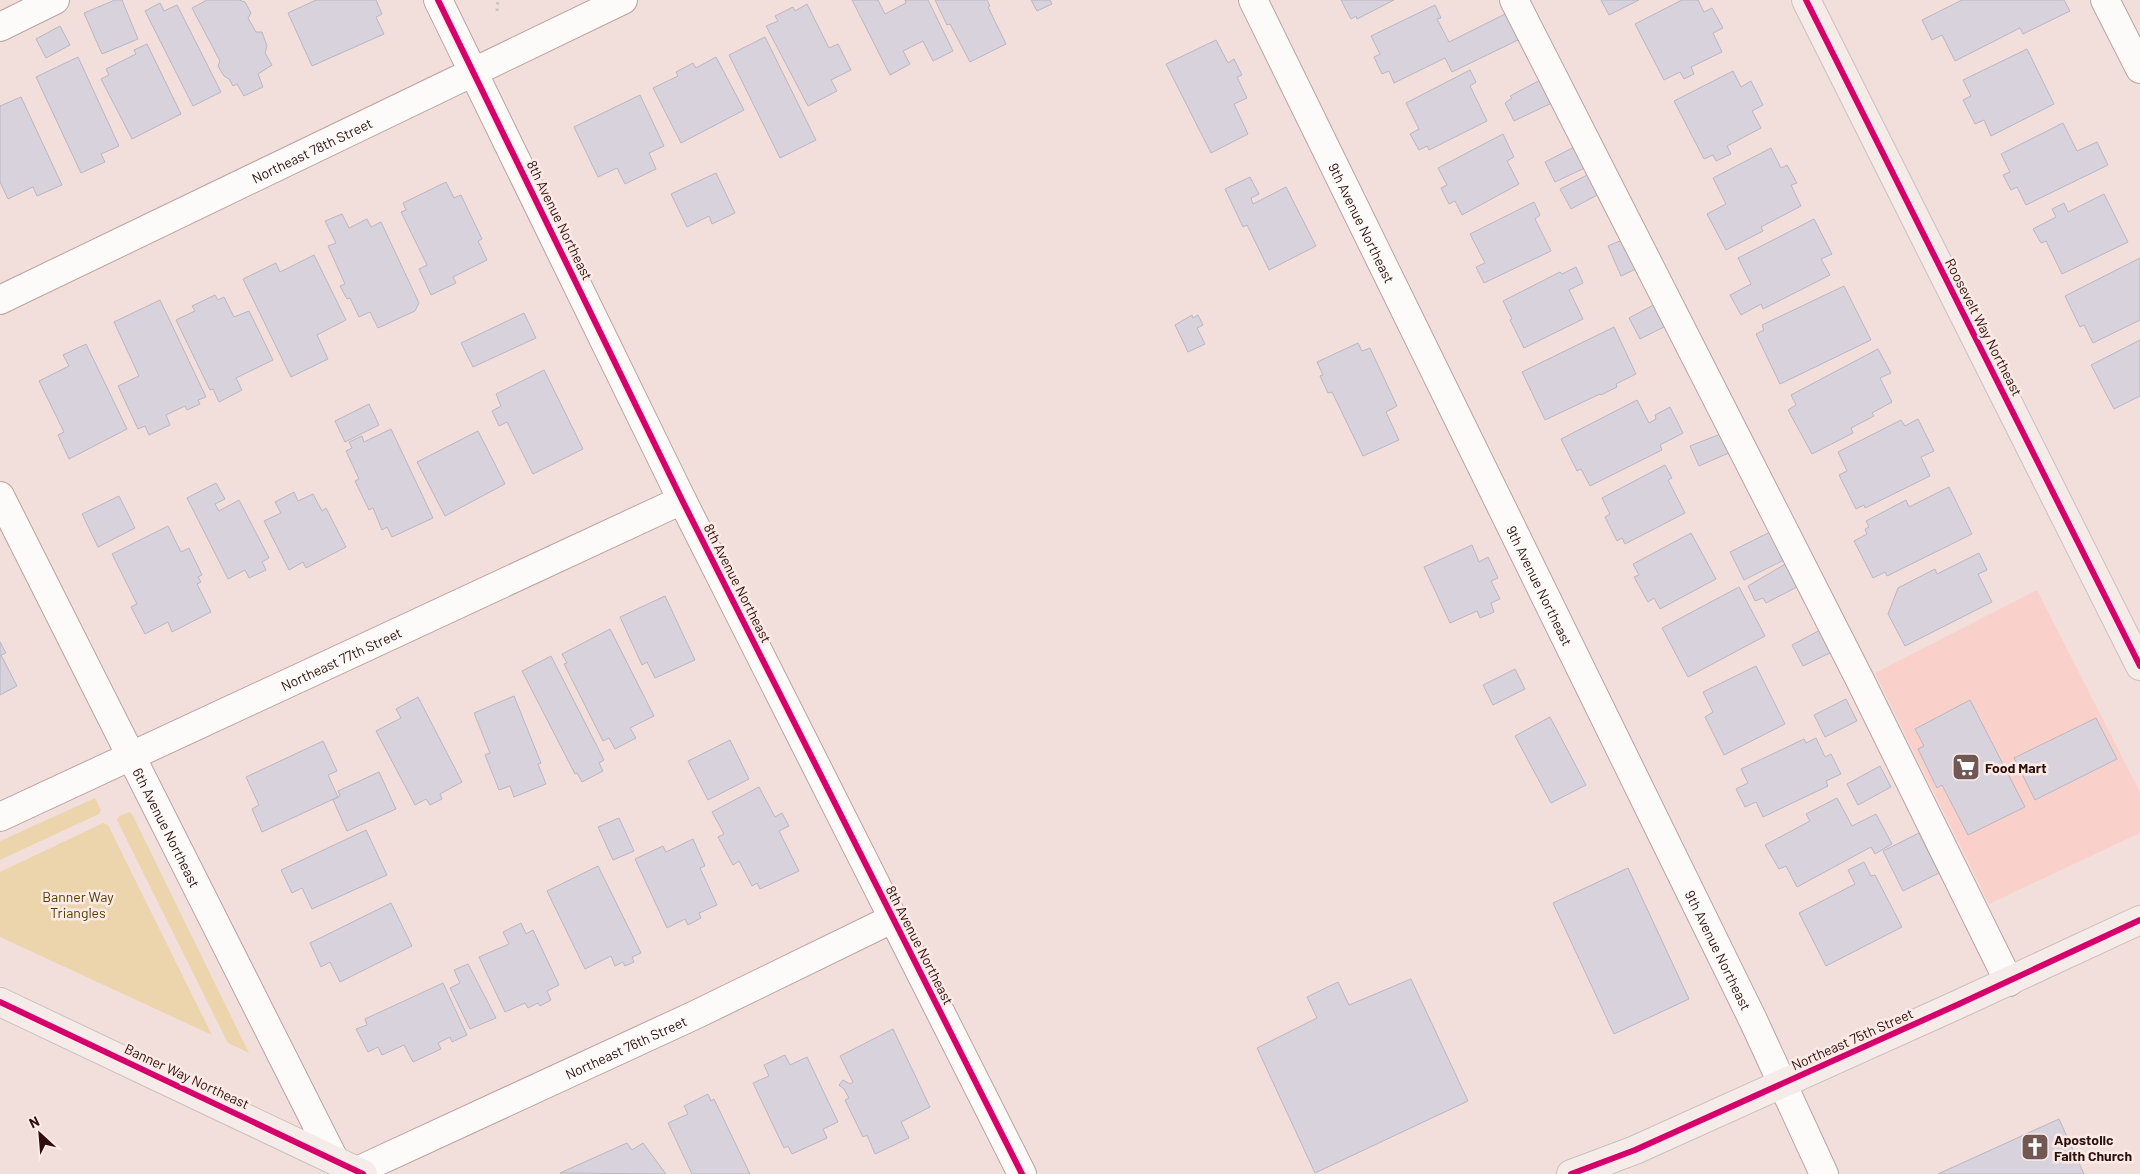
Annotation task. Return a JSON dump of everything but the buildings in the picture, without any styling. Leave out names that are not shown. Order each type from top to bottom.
[{"type":"main road","name":"Roosevelt Way Northeast","points":[[1806,0],[2140,666]]},
{"type":"main road","name":"Northeast 75th Street","points":[[1571,1174],[1635,1150],[1783,1084],[2009,982],[2140,920]]},
{"type":"main road","name":"Banner Way Northeast","points":[[0,1002],[352,1168]]},
{"type":"street","points":[[0,26],[55,0]]},
{"type":"street","name":"8th Avenue Northeast","points":[[438,0],[682,500],[1022,1174]]},
{"type":"street","name":"Northeast 78th Street","points":[[0,300],[623,0]]},
{"type":"street","name":"9th Avenue Northeast","points":[[1253,0],[1783,1084],[1824,1174]]},
{"type":"street","points":[[1514,0],[1860,680],[2009,982]]},
{"type":"street","points":[[2105,0],[2140,69]]},
{"type":"street","name":"6th Avenue Northeast","points":[[0,496],[131,756],[352,1168]]},
{"type":"street","name":"Northeast 77th Street","points":[[0,816],[682,500]]},
{"type":"street","name":"Northeast 76th Street","points":[[352,1168],[695,1015],[892,919]]},
{"type":"path","points":[[497,10],[498,0]]},
{"type":"shaded area","points":[[2037,590],[2140,792],[2140,833],[1989,904],[1875,673]]},
{"type":"green space","points":[[95,798],[101,810],[99,814],[0,860],[0,841]]},
{"type":"green space","points":[[129,812],[132,814],[249,1053],[228,1043],[117,820],[118,817]]},
{"type":"green space","name":"Banner Way Triangles","points":[[103,823],[108,825],[212,1035],[0,937],[0,872]]},
{"type":"cycle path","points":[[438,0],[682,500],[1022,1174]]},
{"type":"cycle path","points":[[1806,0],[2140,666]]},
{"type":"cycle path","points":[[1571,1174],[1635,1150],[2140,920]]},
{"type":"cycle path","points":[[0,1002],[363,1174]]},
{"type":"place","name":"Food Mart","points":[[1966,767]]},
{"type":"place","name":"Apostolic Faith Church","points":[[2035,1147]]}]
